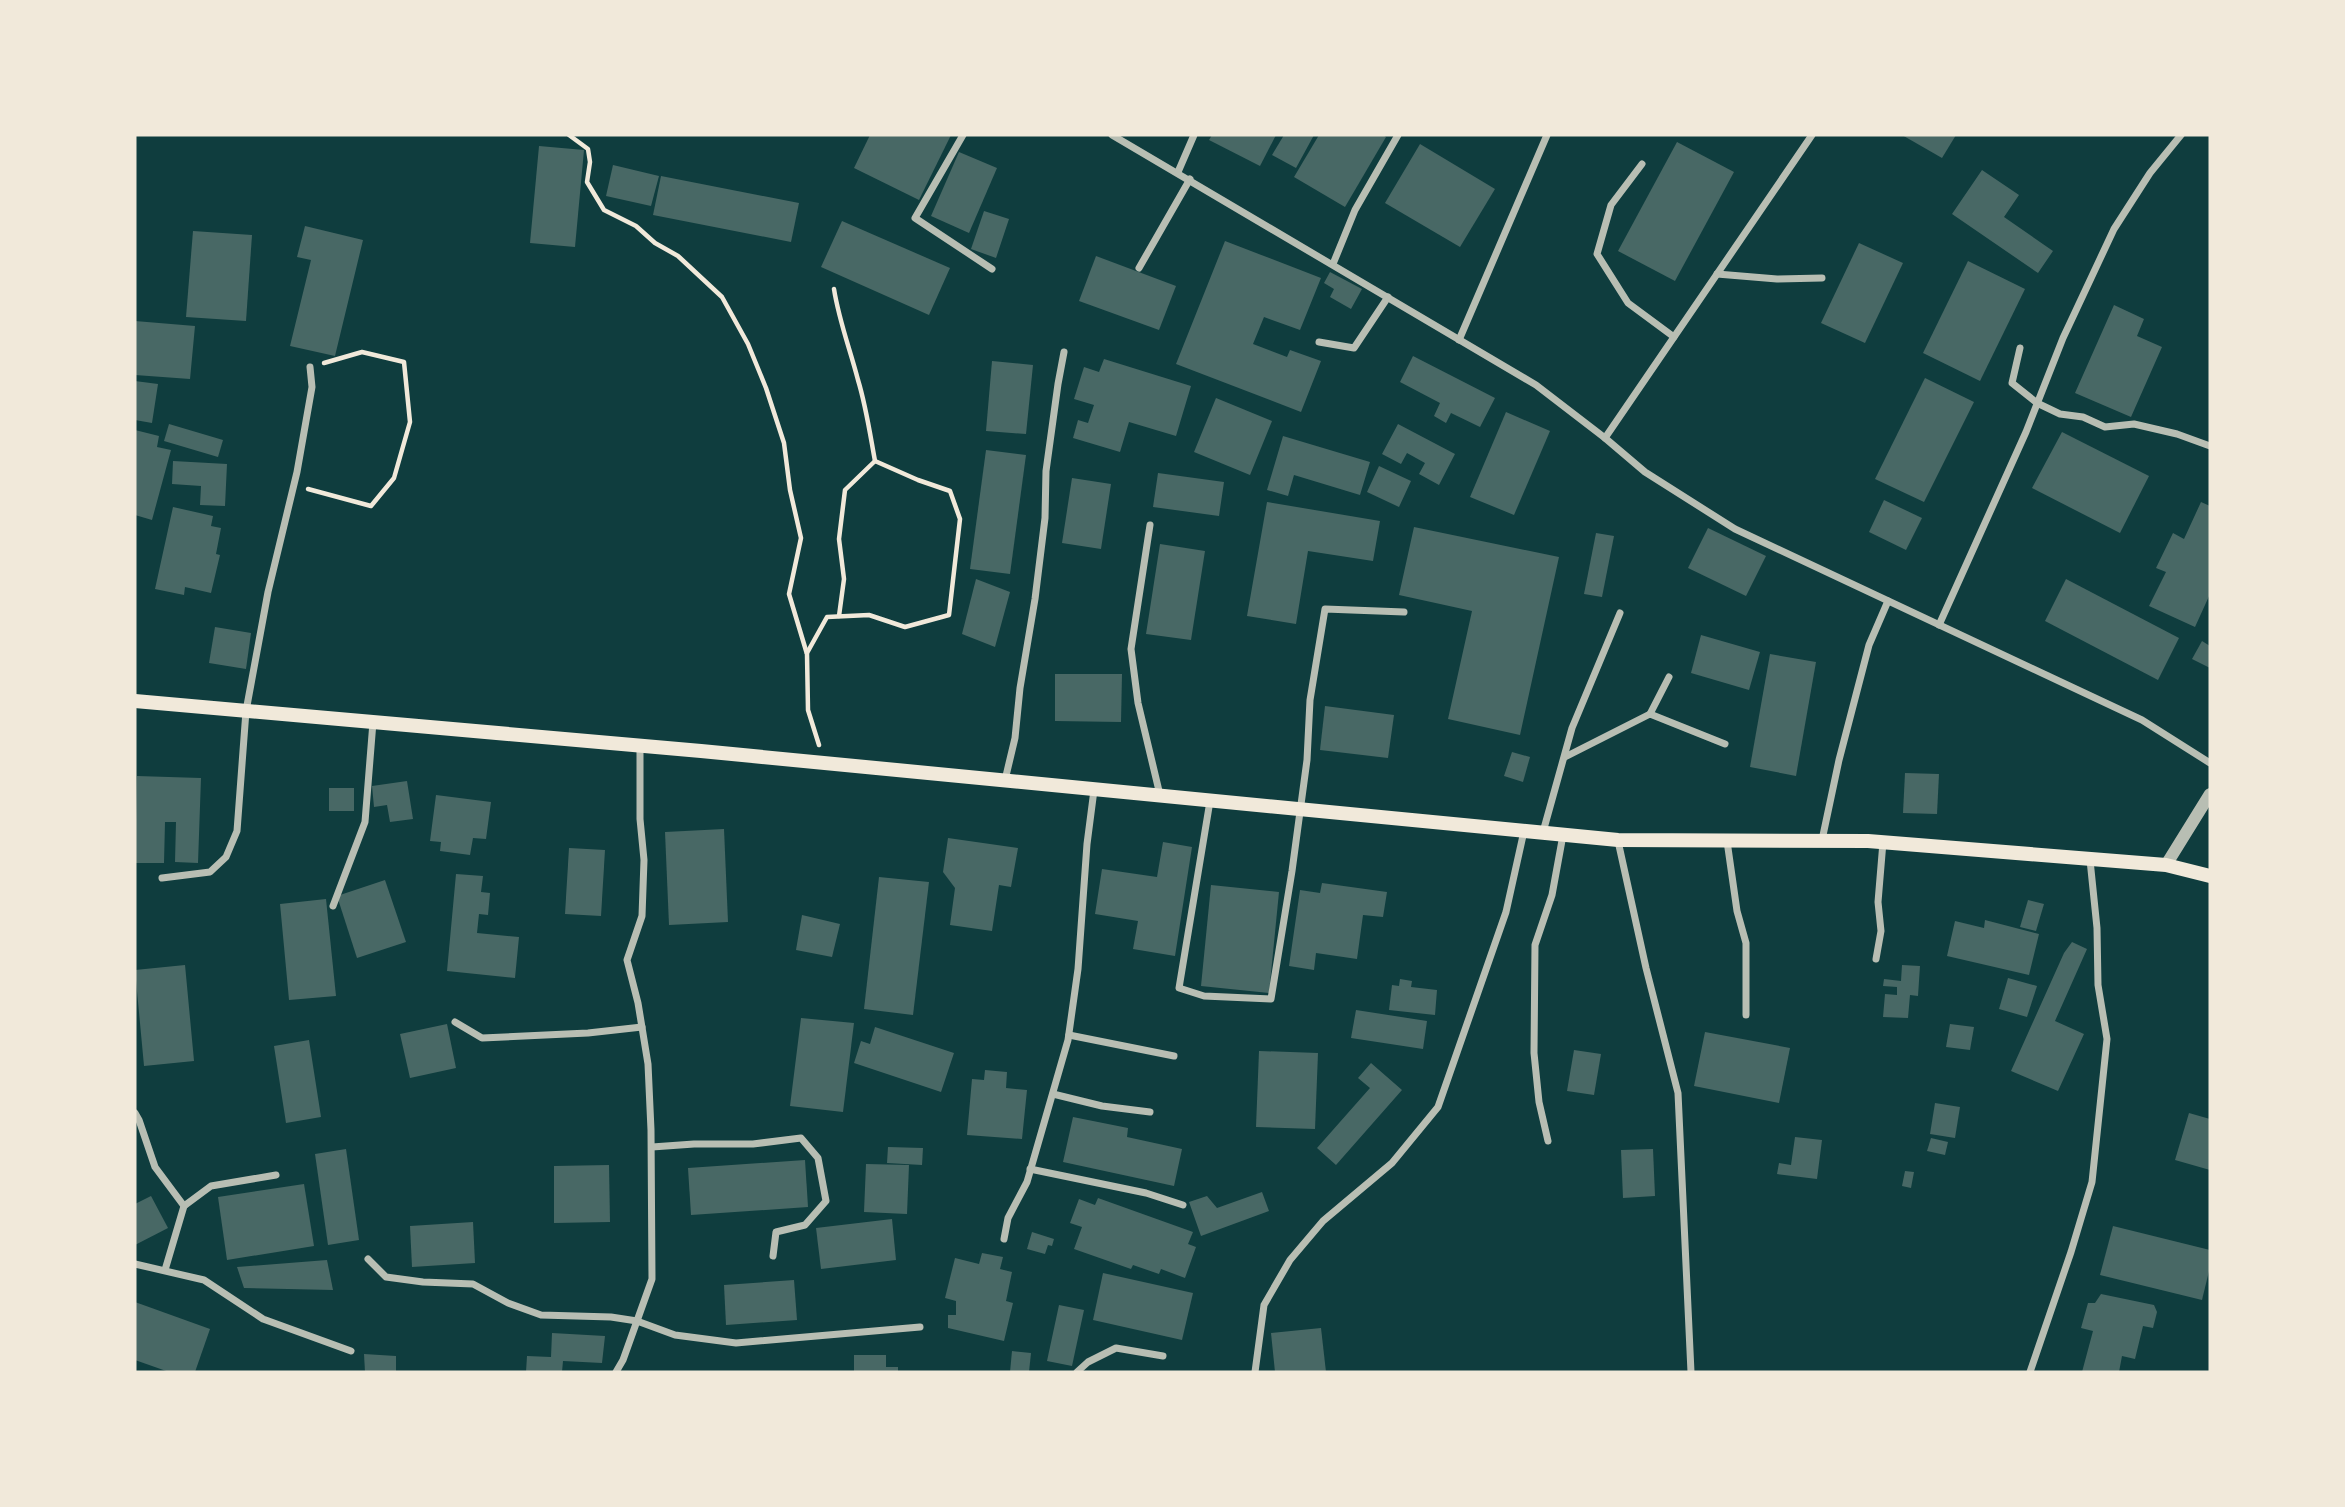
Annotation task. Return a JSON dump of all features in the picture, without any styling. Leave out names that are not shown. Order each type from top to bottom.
[{"type":"main road","points":[[135,701],[640,746],[1618,840],[1883,842],[2165,865],[2210,876]]},
{"type":"street","points":[[963,135],[915,218],[992,269]]},
{"type":"street","points":[[1112,135],[1536,385],[1646,472],[1735,529],[2142,720],[2210,763]]},
{"type":"street","points":[[1178,172],[1195,135]]},
{"type":"street","points":[[1333,264],[1355,211],[1398,135]]},
{"type":"street","points":[[1460,340],[1547,135]]},
{"type":"street","points":[[1605,438],[1812,135]]},
{"type":"street","points":[[1939,625],[2038,403],[2063,338],[2114,229],[2150,173],[2181,135]]},
{"type":"street","points":[[1642,164],[1611,205],[1597,254],[1629,303],[1674,337]]},
{"type":"street","points":[[1139,268],[1190,179]]},
{"type":"street","points":[[1717,274],[1777,279],[1822,278]]},
{"type":"street","points":[[1319,342],[1354,348],[1388,297]]},
{"type":"street","points":[[2020,348],[2012,383],[2038,403],[2060,414],[2083,417],[2105,427],[2134,424],[2177,434],[2210,446]]},
{"type":"street","points":[[1005,781],[1015,738],[1020,688],[1035,599],[1045,518],[1046,471],[1064,352]]},
{"type":"street","points":[[162,878],[210,872],[226,857],[237,831],[246,711],[268,592],[293,486],[312,387],[310,367]]},
{"type":"street","points":[[1150,525],[1131,649],[1138,703],[1160,796]]},
{"type":"street","points":[[1822,841],[1868,645],[1888,601]]},
{"type":"street","points":[[1210,801],[1179,988],[1204,996],[1271,999],[1301,809],[1310,700],[1325,609],[1404,612]]},
{"type":"street","points":[[1543,833],[1572,728],[1620,612]]},
{"type":"street","points":[[1565,757],[1650,714],[1670,677]]},
{"type":"street","points":[[1650,714],[1726,744]]},
{"type":"street","points":[[334,906],[365,822],[373,722]]},
{"type":"street","points":[[616,1372],[623,1360],[652,1279],[652,1147],[648,1064],[627,960],[642,916],[644,860],[640,819],[640,746]]},
{"type":"street","points":[[1004,1239],[1008,1218],[1027,1182],[1069,1035],[1078,969],[1087,844],[1094,790]]},
{"type":"street","points":[[2165,865],[2210,794]]},
{"type":"street","points":[[1255,1372],[1264,1305],[1290,1260],[1323,1221],[1392,1163],[1438,1107],[1506,912],[1524,831]]},
{"type":"street","points":[[1548,1141],[1539,1102],[1534,1053],[1535,945],[1552,895],[1563,835]]},
{"type":"street","points":[[1618,840],[1646,968],[1678,1093],[1691,1372]]},
{"type":"street","points":[[1727,841],[1737,911],[1746,943],[1746,1015]]},
{"type":"street","points":[[1876,959],[1881,931],[1878,902],[1883,842]]},
{"type":"street","points":[[2030,1372],[2092,1182],[2107,1039],[2098,985],[2097,928],[2091,859]]},
{"type":"street","points":[[455,1022],[482,1038],[588,1033],[642,1027]]},
{"type":"street","points":[[1069,1035],[1174,1056]]},
{"type":"street","points":[[1053,1094],[1102,1106],[1150,1112]]},
{"type":"street","points":[[135,1113],[155,1167],[184,1206]]},
{"type":"street","points":[[652,1147],[753,1144],[801,1138],[818,1158],[826,1201],[806,1225],[776,1232],[773,1256]]},
{"type":"street","points":[[1030,1170],[1146,1194],[1183,1205]]},
{"type":"street","points":[[165,1270],[184,1206],[211,1186],[276,1175]]},
{"type":"street","points":[[368,1259],[386,1277],[472,1284],[508,1303],[541,1315],[611,1317],[637,1321],[675,1335],[736,1343],[919,1327]]},
{"type":"street","points":[[135,1264],[204,1280],[263,1320],[351,1351]]},
{"type":"street","points":[[1077,1372],[1087,1362],[1116,1348],[1163,1356]]},
{"type":"path","points":[[569,135],[588,149],[590,163],[587,182],[604,210],[636,226],[655,243],[678,256],[705,280],[722,296],[748,344],[784,443],[790,490],[801,538],[789,594],[807,654],[808,710],[819,741],[821,763]]},
{"type":"path","points":[[834,289],[840,322],[859,380],[875,461]]},
{"type":"path","points":[[293,486],[371,506],[394,478],[410,422],[404,362],[362,352],[310,367]]},
{"type":"path","points":[[807,654],[827,617],[869,615],[905,627],[949,615],[960,519],[950,491],[875,461]]},
{"type":"path","points":[[839,617],[844,579],[839,539],[845,490],[875,461]]},
{"type":"building","points":[[870,135],[951,135],[919,200],[854,168]]},
{"type":"building","points":[[1212,135],[1276,135],[1260,166],[1209,140]]},
{"type":"building","points":[[1284,135],[1314,135],[1296,168],[1272,155]]},
{"type":"building","points":[[1319,135],[1386,137],[1345,207],[1294,177]]},
{"type":"building","points":[[1902,135],[1956,135],[1942,158]]},
{"type":"building","points":[[1677,142],[1734,172],[1675,281],[1618,251]]},
{"type":"building","points":[[1420,144],[1495,189],[1460,247],[1385,203]]},
{"type":"building","points":[[539,146],[584,150],[575,247],[530,243]]},
{"type":"building","points":[[959,152],[997,168],[969,233],[931,216]]},
{"type":"building","points":[[613,165],[659,176],[651,206],[606,196]]},
{"type":"building","points":[[1982,170],[2019,195],[2004,217],[2053,251],[2038,273],[1952,214]]},
{"type":"building","points":[[661,176],[799,203],[791,242],[653,215]]},
{"type":"building","points":[[984,211],[1009,219],[996,258],[971,249]]},
{"type":"building","points":[[842,221],[950,268],[929,315],[821,267]]},
{"type":"building","points":[[305,226],[363,240],[335,356],[290,346],[311,260],[297,257]]},
{"type":"building","points":[[193,231],[252,235],[246,321],[186,317]]},
{"type":"building","points":[[1225,241],[1321,278],[1300,330],[1264,317],[1253,344],[1287,357],[1290,350],[1321,361],[1301,412],[1176,364]]},
{"type":"building","points":[[1859,243],[1903,263],[1865,343],[1821,323]]},
{"type":"building","points":[[1096,256],[1176,286],[1159,330],[1079,301]]},
{"type":"building","points":[[1968,261],[2025,289],[1980,381],[1923,353]]},
{"type":"building","points":[[1330,272],[1362,289],[1351,309],[1330,297],[1334,289],[1324,283]]},
{"type":"building","points":[[2114,305],[2144,319],[2137,336],[2162,347],[2131,417],[2075,393]]},
{"type":"building","points":[[135,321],[195,326],[190,379],[135,375]]},
{"type":"building","points":[[1413,356],[1495,398],[1480,427],[1451,413],[1446,423],[1434,416],[1440,403],[1400,382]]},
{"type":"building","points":[[1104,359],[1191,386],[1176,436],[1129,422],[1120,452],[1073,438],[1078,420],[1088,423],[1094,405],[1074,399],[1084,367],[1099,372]]},
{"type":"building","points":[[992,361],[1033,365],[1026,434],[986,431]]},
{"type":"building","points":[[1925,378],[1974,402],[1924,502],[1875,479]]},
{"type":"building","points":[[135,381],[158,384],[152,423],[135,420]]},
{"type":"building","points":[[1216,398],[1272,421],[1250,475],[1194,452]]},
{"type":"building","points":[[1506,412],[1550,431],[1514,515],[1470,497]]},
{"type":"building","points":[[169,424],[223,440],[218,457],[164,441]]},
{"type":"building","points":[[1398,424],[1455,454],[1439,485],[1419,474],[1425,463],[1407,453],[1401,464],[1382,454]]},
{"type":"building","points":[[135,430],[159,436],[157,447],[171,450],[152,520],[135,515]]},
{"type":"building","points":[[2062,432],[2149,476],[2120,533],[2032,488]]},
{"type":"building","points":[[1283,436],[1370,462],[1360,495],[1294,475],[1288,496],[1267,490]]},
{"type":"building","points":[[986,450],[1026,455],[1010,574],[970,569]]},
{"type":"building","points":[[173,461],[227,464],[225,506],[200,505],[201,486],[172,484]]},
{"type":"building","points":[[1379,466],[1411,481],[1399,507],[1367,492]]},
{"type":"building","points":[[1158,473],[1224,482],[1219,516],[1153,507]]},
{"type":"building","points":[[1072,478],[1111,484],[1101,549],[1062,543]]},
{"type":"building","points":[[1884,500],[1922,518],[1906,550],[1869,532]]},
{"type":"building","points":[[1267,502],[1380,521],[1373,561],[1308,551],[1296,624],[1247,616]]},
{"type":"building","points":[[2201,502],[2210,506],[2210,594],[2195,627],[2149,606],[2166,572],[2156,568],[2173,533],[2184,539]]},
{"type":"building","points":[[173,507],[213,516],[211,526],[221,528],[216,554],[220,555],[211,593],[185,587],[184,595],[155,589]]},
{"type":"building","points":[[1414,527],[1559,557],[1520,735],[1448,719],[1472,611],[1399,595]]},
{"type":"building","points":[[1708,528],[1766,556],[1746,596],[1688,568]]},
{"type":"building","points":[[1596,533],[1614,536],[1602,597],[1584,594]]},
{"type":"building","points":[[1160,544],[1205,551],[1191,640],[1146,634]]},
{"type":"building","points":[[976,579],[1010,592],[995,647],[962,634]]},
{"type":"building","points":[[2066,579],[2179,638],[2158,680],[2045,621]]},
{"type":"building","points":[[215,627],[251,633],[246,669],[209,663]]},
{"type":"building","points":[[1701,635],[1760,652],[1749,690],[1691,673]]},
{"type":"building","points":[[2202,641],[2210,646],[2210,668],[2192,659]]},
{"type":"building","points":[[1770,654],[1816,662],[1796,776],[1750,767]]},
{"type":"building","points":[[1055,674],[1122,674],[1121,722],[1055,721]]},
{"type":"building","points":[[1325,706],[1394,715],[1388,758],[1320,750]]},
{"type":"building","points":[[1512,752],[1530,757],[1523,782],[1504,776]]},
{"type":"building","points":[[1905,773],[1939,774],[1937,814],[1903,813]]},
{"type":"building","points":[[137,776],[201,778],[198,863],[175,862],[176,822],[165,822],[164,863],[135,863]]},
{"type":"building","points":[[407,781],[413,819],[390,822],[387,805],[374,807],[372,786]]},
{"type":"building","points":[[329,788],[354,788],[354,811],[329,811]]},
{"type":"building","points":[[436,795],[491,802],[486,839],[473,838],[470,855],[440,851],[441,842],[430,841]]},
{"type":"building","points":[[724,829],[728,922],[669,925],[665,832]]},
{"type":"building","points":[[948,838],[1018,848],[1011,887],[999,885],[992,931],[950,925],[955,888],[943,872]]},
{"type":"building","points":[[1163,842],[1192,847],[1175,956],[1133,949],[1138,921],[1095,914],[1102,869],[1157,877]]},
{"type":"building","points":[[569,848],[605,850],[601,916],[565,914]]},
{"type":"building","points":[[456,874],[483,876],[481,892],[490,893],[488,915],[479,914],[477,933],[519,937],[515,978],[447,971]]},
{"type":"building","points":[[879,877],[929,882],[913,1015],[864,1009]]},
{"type":"building","points":[[385,880],[406,942],[357,958],[337,896]]},
{"type":"building","points":[[1322,883],[1387,892],[1383,917],[1363,915],[1357,959],[1316,953],[1314,970],[1289,966],[1300,890],[1320,893]]},
{"type":"building","points":[[1211,885],[1279,892],[1269,993],[1201,986]]},
{"type":"building","points":[[326,899],[336,996],[289,1000],[280,904]]},
{"type":"building","points":[[2028,900],[2044,904],[2036,931],[2020,927]]},
{"type":"building","points":[[802,915],[840,924],[832,957],[796,950]]},
{"type":"building","points":[[1985,920],[2039,934],[2029,975],[1947,956],[1955,921],[1984,928]]},
{"type":"building","points":[[2072,942],[2087,949],[2055,1021],[2084,1034],[2058,1091],[2011,1071],[2064,953]]},
{"type":"building","points":[[185,965],[194,1061],[144,1066],[135,970]]},
{"type":"building","points":[[1902,965],[1920,966],[1918,996],[1910,995],[1908,1018],[1883,1017],[1885,994],[1897,995],[1897,987],[1883,986],[1884,979],[1901,981]]},
{"type":"building","points":[[2008,978],[2037,986],[2027,1017],[1999,1009]]},
{"type":"building","points":[[1400,979],[1412,981],[1411,987],[1437,990],[1435,1015],[1389,1010],[1392,985],[1399,986]]},
{"type":"building","points":[[1356,1010],[1427,1021],[1423,1049],[1351,1038]]},
{"type":"building","points":[[801,1018],[854,1023],[843,1112],[790,1106]]},
{"type":"building","points":[[447,1024],[456,1068],[410,1078],[400,1034]]},
{"type":"building","points":[[1950,1024],[1974,1027],[1970,1050],[1946,1047]]},
{"type":"building","points":[[875,1027],[954,1053],[941,1092],[854,1063],[861,1041],[870,1044]]},
{"type":"building","points":[[1705,1032],[1790,1048],[1779,1103],[1694,1086]]},
{"type":"building","points":[[309,1040],[321,1117],[286,1123],[274,1046]]},
{"type":"building","points":[[1574,1050],[1601,1054],[1594,1095],[1567,1091]]},
{"type":"building","points":[[1259,1051],[1318,1053],[1315,1129],[1256,1127]]},
{"type":"building","points":[[1371,1063],[1402,1090],[1336,1165],[1317,1148],[1370,1088],[1358,1078]]},
{"type":"building","points":[[985,1070],[1007,1072],[1006,1088],[1027,1090],[1022,1139],[967,1135],[972,1079],[984,1080]]},
{"type":"building","points":[[1935,1103],[1960,1107],[1955,1138],[1930,1134]]},
{"type":"building","points":[[2189,1113],[2210,1119],[2210,1170],[2175,1160]]},
{"type":"building","points":[[1073,1117],[1128,1128],[1127,1137],[1182,1149],[1174,1186],[1063,1162]]},
{"type":"building","points":[[1795,1137],[1822,1140],[1817,1179],[1777,1174],[1779,1163],[1791,1165]]},
{"type":"building","points":[[1931,1138],[1948,1142],[1945,1155],[1927,1151]]},
{"type":"building","points":[[888,1147],[923,1148],[922,1165],[887,1163]]},
{"type":"building","points":[[346,1149],[359,1240],[328,1245],[315,1154]]},
{"type":"building","points":[[1653,1149],[1655,1196],[1623,1198],[1621,1150]]},
{"type":"building","points":[[805,1160],[808,1207],[691,1215],[688,1168]]},
{"type":"building","points":[[866,1164],[909,1165],[907,1214],[864,1212]]},
{"type":"building","points":[[609,1165],[610,1222],[554,1223],[554,1166]]},
{"type":"building","points":[[1905,1171],[1914,1172],[1911,1188],[1902,1186]]},
{"type":"building","points":[[304,1184],[314,1246],[227,1260],[218,1197]]},
{"type":"building","points":[[1262,1192],[1269,1211],[1201,1236],[1189,1202],[1207,1196],[1217,1208]]},
{"type":"building","points":[[151,1196],[168,1228],[135,1245],[135,1204]]},
{"type":"building","points":[[1098,1198],[1193,1232],[1188,1244],[1196,1247],[1185,1278],[1161,1269],[1159,1274],[1133,1265],[1131,1269],[1074,1249],[1082,1227],[1070,1223],[1079,1199],[1095,1205]]},
{"type":"building","points":[[892,1219],[896,1260],[821,1269],[816,1228]]},
{"type":"building","points":[[473,1222],[475,1263],[412,1267],[410,1226]]},
{"type":"building","points":[[2113,1226],[2210,1250],[2210,1267],[2202,1300],[2100,1275]]},
{"type":"building","points":[[1032,1232],[1054,1239],[1045,1254],[1027,1249]]},
{"type":"building","points":[[982,1253],[1003,1257],[1000,1269],[1012,1272],[1006,1301],[1013,1303],[1004,1341],[948,1328],[948,1315],[956,1315],[956,1301],[945,1298],[955,1258],[979,1264]]},
{"type":"building","points":[[327,1260],[333,1290],[244,1288],[237,1267]]},
{"type":"building","points":[[1103,1273],[1193,1293],[1182,1340],[1093,1320]]},
{"type":"building","points":[[794,1280],[797,1320],[726,1325],[724,1285]]},
{"type":"building","points":[[2101,1294],[2154,1305],[2157,1312],[2153,1328],[2143,1326],[2135,1359],[2122,1356],[2119,1372],[2082,1372],[2093,1331],[2081,1328],[2088,1303],[2095,1303]]},
{"type":"building","points":[[135,1302],[210,1329],[195,1372],[169,1372],[135,1360]]},
{"type":"building","points":[[1059,1305],[1084,1310],[1072,1366],[1047,1361]]},
{"type":"building","points":[[1321,1328],[1326,1372],[1275,1372],[1271,1333]]},
{"type":"building","points":[[552,1333],[605,1336],[602,1363],[563,1361],[562,1372],[526,1372],[527,1356],[551,1357]]},
{"type":"building","points":[[1012,1351],[1031,1353],[1029,1372],[1010,1372]]},
{"type":"building","points":[[364,1354],[396,1356],[396,1372],[365,1372]]},
{"type":"building","points":[[854,1355],[886,1355],[886,1367],[898,1367],[898,1372],[854,1372]]}]
